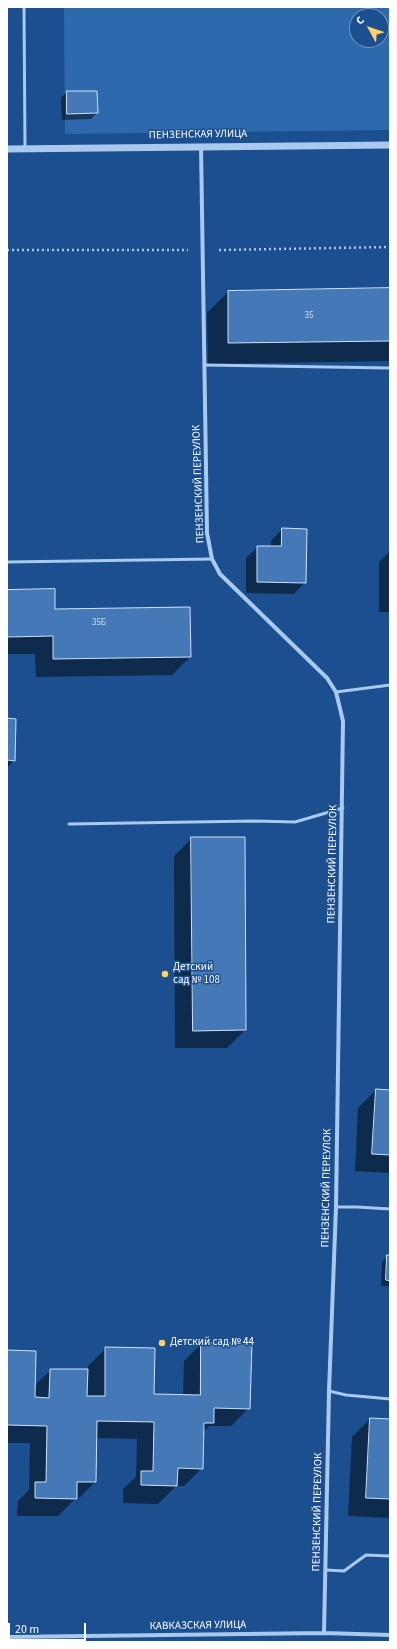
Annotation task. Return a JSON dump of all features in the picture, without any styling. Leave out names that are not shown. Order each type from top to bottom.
[{"type":"street","name":"ПЕНЗЕНСКАЯ УЛИЦА","points":[[7,149],[390,145]]},
{"type":"street","name":"ПЕНЗЕНСКИЙ ПЕРЕУЛОК","points":[[201,146],[207,533],[212,559],[220,574],[327,678],[336,692],[343,721],[343,808],[336,1207],[329,1391],[324,1633]]},
{"type":"street","name":"КАВКАЗСКАЯ УЛИЦА","points":[[7,1637],[324,1633],[390,1635]]},
{"type":"lane","points":[[24,7],[25,148]]},
{"type":"lane","points":[[205,365],[390,368]]},
{"type":"lane","points":[[7,562],[212,559]]},
{"type":"lane","points":[[336,692],[390,685]]},
{"type":"lane","points":[[69,824],[254,821],[295,822],[343,808]]},
{"type":"lane","points":[[336,1207],[390,1210]]},
{"type":"lane","points":[[329,1391],[346,1395],[390,1399]]},
{"type":"lane","points":[[326,1570],[344,1571],[366,1555],[390,1556]]},
{"type":"shaded area","points":[[64,7],[390,7],[390,130],[65,134]]},
{"type":"building","points":[[67,91],[97,91],[98,113],[67,114]]},
{"type":"building","points":[[390,288],[390,341],[228,343],[228,291]]},
{"type":"building","points":[[282,528],[307,529],[306,583],[257,582],[257,546],[281,546]]},
{"type":"building","points":[[55,589],[55,609],[190,607],[191,657],[53,659],[53,636],[7,637],[7,590]]},
{"type":"building","points":[[7,718],[16,719],[15,761],[7,760]]},
{"type":"building","points":[[191,837],[245,837],[246,1030],[193,1031]]},
{"type":"building","points":[[376,1089],[390,1090],[390,1155],[372,1154]]},
{"type":"building","points":[[387,1255],[390,1255],[390,1281],[386,1280]]},
{"type":"building","points":[[201,1343],[252,1343],[250,1409],[214,1408],[214,1423],[204,1423],[203,1469],[178,1468],[177,1486],[141,1485],[141,1471],[153,1471],[154,1422],[97,1421],[96,1482],[77,1482],[77,1499],[35,1498],[35,1482],[46,1482],[47,1426],[7,1425],[7,1350],[36,1351],[35,1397],[49,1398],[50,1369],[88,1369],[87,1396],[105,1396],[105,1347],[155,1348],[154,1394],[200,1395]]},
{"type":"building","points":[[370,1418],[390,1419],[390,1499],[366,1498]]},
{"type":"place","name":"Детский сад № 108","points":[[165,974]]},
{"type":"place","name":"Детский сад № 44","points":[[162,1343]]}]
